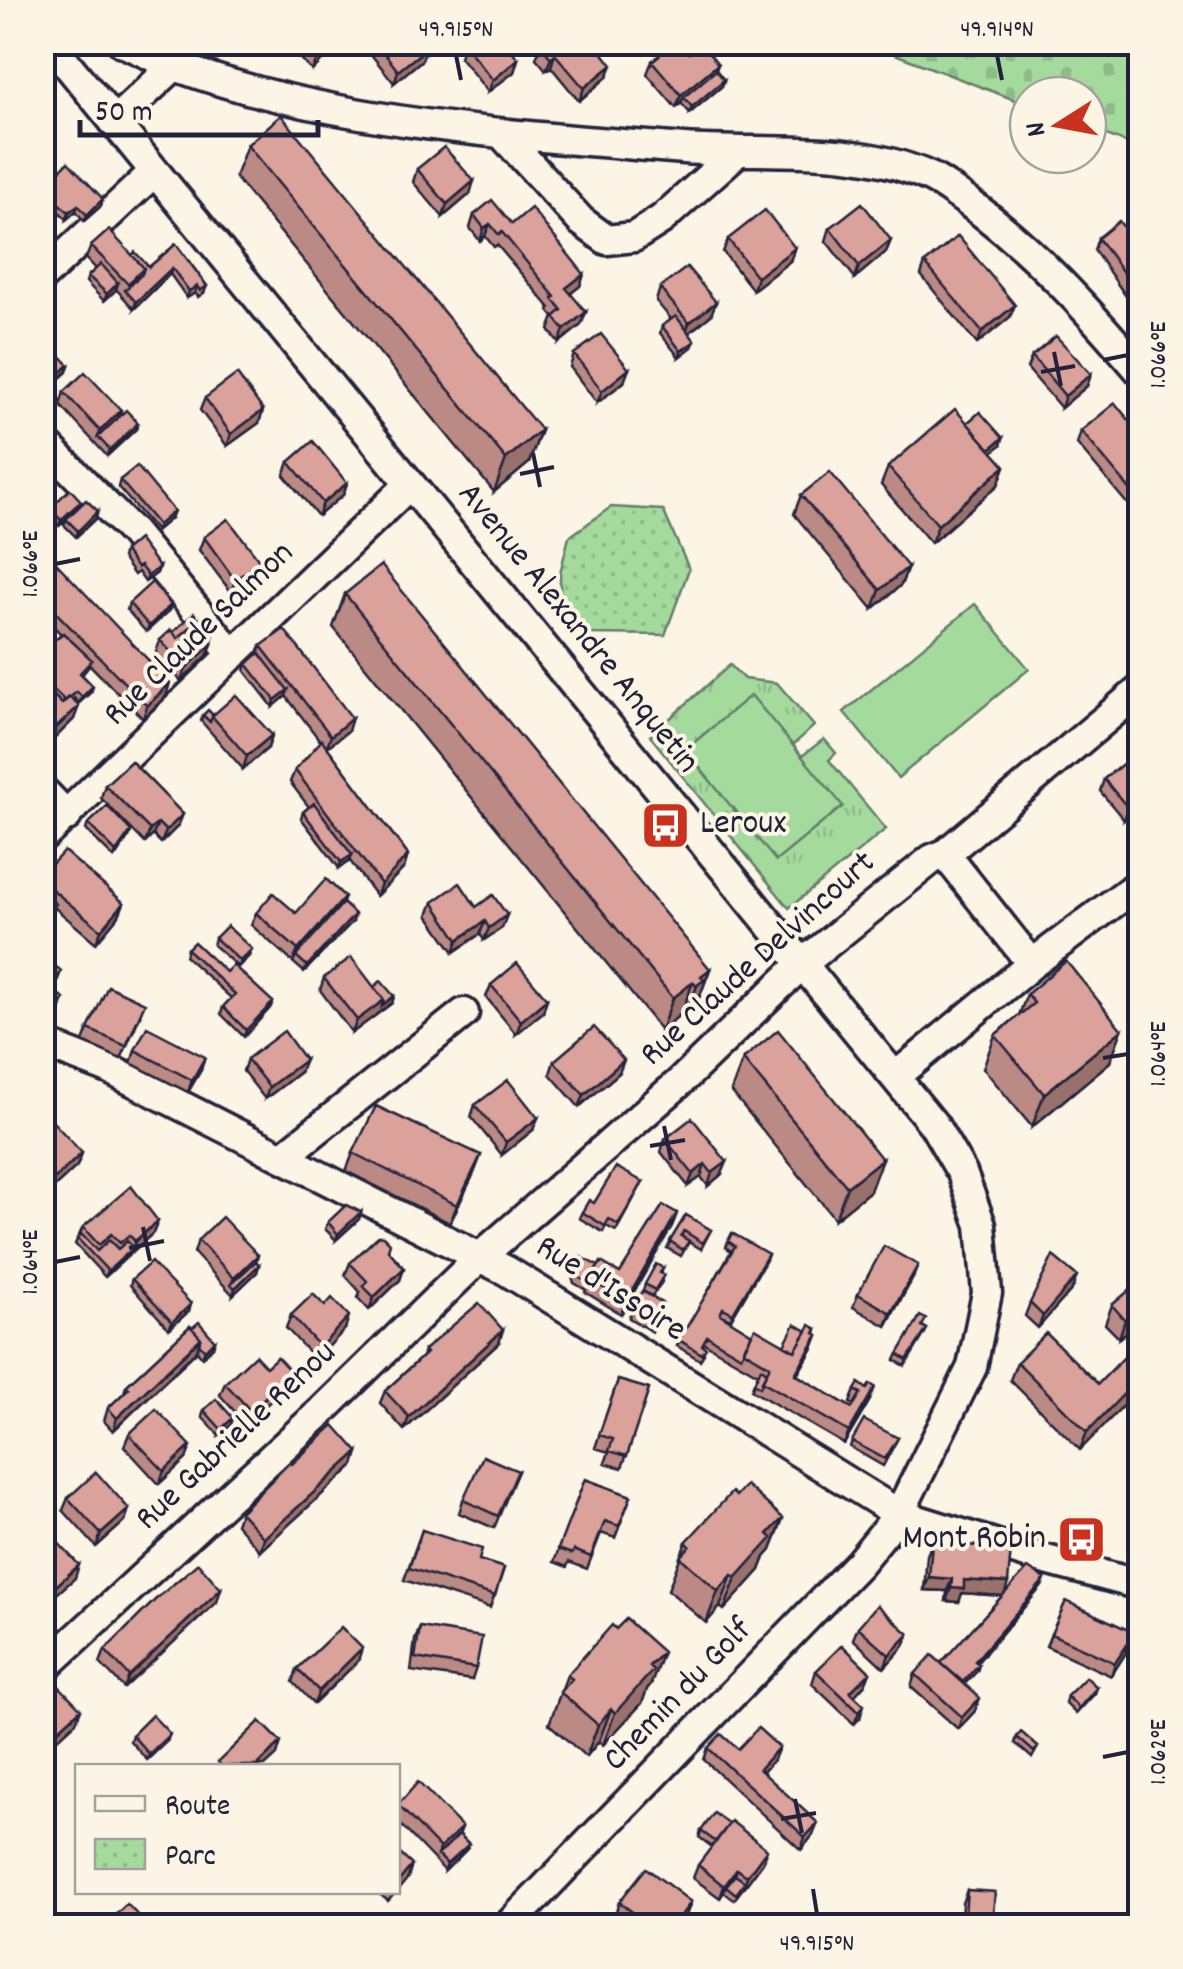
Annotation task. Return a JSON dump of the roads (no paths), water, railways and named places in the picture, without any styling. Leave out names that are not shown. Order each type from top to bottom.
[{"type":"street","name":"Avenue Alexandre Anquetin","points":[[49,42],[934,1125],[962,1173],[981,1225],[986,1293],[972,1367],[898,1514]]},
{"type":"street","points":[[122,42],[174,66],[232,84],[351,111],[502,134],[736,153],[797,152],[884,159],[934,178],[1003,227],[1096,319],[1140,371]]},
{"type":"street","points":[[114,122],[174,66]]},
{"type":"street","points":[[502,134],[581,221],[607,240],[634,237],[662,219],[736,153]]},
{"type":"street","points":[[42,278],[154,172]]},
{"type":"street","points":[[42,440],[133,533],[233,655]]},
{"type":"street","name":"Rue Claude Salmon","points":[[42,838],[410,484]]},
{"type":"street","name":"Rue Claude Delvincourt","points":[[480,1256],[679,1083],[802,964],[932,859],[945,854],[1140,690]]},
{"type":"street","points":[[42,790],[67,816]]},
{"type":"street","points":[[945,854],[1032,964]]},
{"type":"street","points":[[895,1077],[1032,964],[1140,883]]},
{"type":"street","points":[[284,1156],[464,1012]]},
{"type":"street","name":"Rue d'Issoire","points":[[42,1043],[108,1069],[480,1256],[898,1514],[1140,1585]]},
{"type":"street","name":"Rue Gabrielle Renou","points":[[42,1670],[322,1411],[480,1256]]},
{"type":"street","name":"Chemin du Golf","points":[[508,1926],[834,1588],[898,1514]]},
{"type":"place","name":"Leroux","points":[[665,825]]},
{"type":"place","name":"Mont Robin","points":[[1081,1540]]}]
